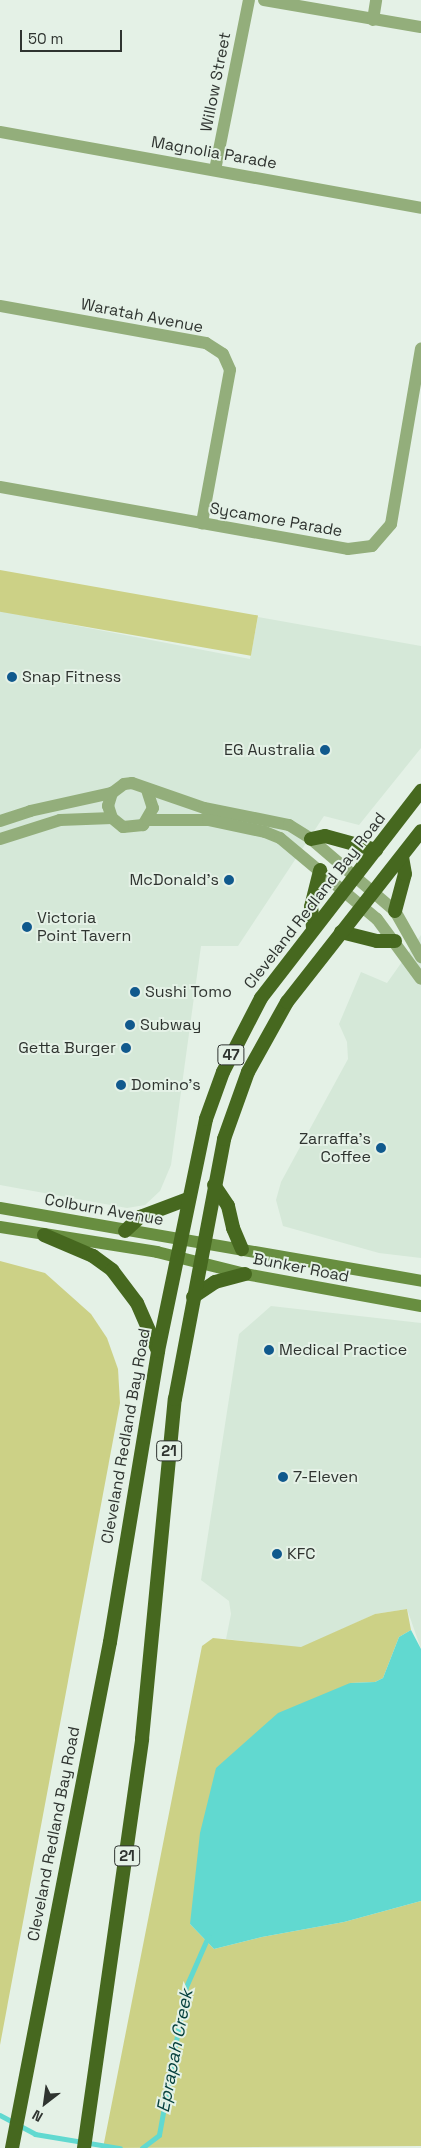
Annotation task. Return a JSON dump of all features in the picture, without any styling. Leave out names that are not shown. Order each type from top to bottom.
[{"type":"highway","name":"Cleveland Redland Bay Road","points":[[12,2148],[110,1642],[158,1351],[206,1119],[230,1056],[261,998],[313,928],[421,791]]},
{"type":"highway","name":"47","points":[[203,1243],[214,1185],[230,1119],[248,1072],[287,1002],[421,831]]},
{"type":"highway","points":[[311,840],[325,836],[376,850]]},
{"type":"highway","points":[[395,911],[405,874],[402,856]]},
{"type":"highway","points":[[313,928],[311,908],[320,870]]},
{"type":"highway","points":[[341,932],[377,941],[395,941]]},
{"type":"highway","points":[[214,1185],[228,1206],[233,1228],[242,1249]]},
{"type":"highway","points":[[125,1231],[140,1218],[188,1199]]},
{"type":"highway","points":[[44,1235],[92,1256],[112,1270],[137,1303],[158,1351]]},
{"type":"highway","name":"21","points":[[84,2148],[92,2105],[142,1739],[166,1474],[203,1243]]},
{"type":"highway","points":[[193,1297],[215,1282],[245,1274]]},
{"type":"main road","name":"Colburn Avenue","points":[[0,1208],[203,1243]]},
{"type":"main road","name":"Colburn Avenue","points":[[0,1227],[44,1235],[81,1238],[177,1257]]},
{"type":"main road","name":"Bunker Road","points":[[203,1243],[421,1281]]},
{"type":"main road","name":"Bunker Road","points":[[177,1257],[245,1274],[421,1306]]},
{"type":"street","name":"Willow Street","points":[[215,170],[249,0]]},
{"type":"street","points":[[264,0],[421,27]]},
{"type":"street","points":[[373,20],[376,0]]},
{"type":"street","name":"Magnolia Parade","points":[[0,132],[421,208]]},
{"type":"street","name":"Waratah Avenue","points":[[0,306],[206,343],[223,354],[230,370],[202,523]]},
{"type":"street","name":"Sycamore Parade","points":[[0,487],[348,549],[372,546],[392,524],[421,349]]},
{"type":"street","points":[[0,821],[30,811],[112,793],[124,784],[132,783],[147,790],[204,808],[282,823],[311,840],[395,911],[421,957]]},
{"type":"street","points":[[147,790],[153,808],[148,820]]},
{"type":"street","points":[[112,793],[108,806],[112,818]]},
{"type":"street","points":[[0,839],[60,820],[112,818],[130,828],[148,820],[208,820],[265,832],[293,847],[362,905],[395,941],[421,979]]},
{"type":"shaded area","points":[[0,611],[250,659],[258,617],[421,646],[421,748],[359,825],[324,816],[238,946],[201,946],[171,1165],[160,1191],[145,1205],[127,1208],[0,1185]]},
{"type":"shaded area","points":[[421,935],[421,1258],[379,1253],[283,1226],[276,1200],[281,1182],[348,1059],[347,1042],[339,1024],[361,972],[387,983]]},
{"type":"shaded area","points":[[271,1306],[421,1323],[421,1649],[407,1609],[375,1614],[301,1648],[226,1639],[231,1614],[229,1601],[201,1580],[239,1334]]},
{"type":"green space","points":[[0,570],[258,615],[251,656],[0,612]]},
{"type":"green space","points":[[0,1261],[45,1273],[91,1314],[107,1338],[118,1369],[120,1403],[0,2045]]},
{"type":"green space","points":[[407,1609],[411,1630],[399,1637],[383,1678],[375,1682],[350,1683],[190,1924],[214,1949],[262,1937],[344,1922],[421,1901],[421,2146],[103,2148],[202,1646],[213,1638],[301,1647],[375,1614]]},
{"type":"water","points":[[411,1630],[421,1649],[421,1901],[344,1922],[262,1937],[214,1949],[190,1924],[200,1833],[216,1768],[278,1713],[350,1683],[375,1682],[383,1678],[399,1637]]},
{"type":"waterway","name":"Eprapah Creek","points":[[142,2148],[159,2135],[186,1987],[208,1937]]},
{"type":"waterway","name":"Eprapah Creek","points":[[0,2115],[35,2134],[120,2148]]},
{"type":"place","name":"Snap Fitness","points":[[12,677]]},
{"type":"place","name":"EG Australia","points":[[325,750]]},
{"type":"place","name":"McDonald's","points":[[229,880]]},
{"type":"place","name":"Victoria Point Tavern","points":[[27,927]]},
{"type":"place","name":"Sushi Tomo","points":[[135,992]]},
{"type":"place","name":"Subway","points":[[130,1025]]},
{"type":"place","name":"Getta Burger","points":[[126,1048]]},
{"type":"place","name":"Domino's","points":[[121,1085]]},
{"type":"place","name":"Zarraffa's Coffee","points":[[381,1148]]},
{"type":"place","name":"Medical Practice","points":[[269,1350]]},
{"type":"place","name":"7-Eleven","points":[[283,1477]]},
{"type":"place","name":"KFC","points":[[277,1554]]}]
